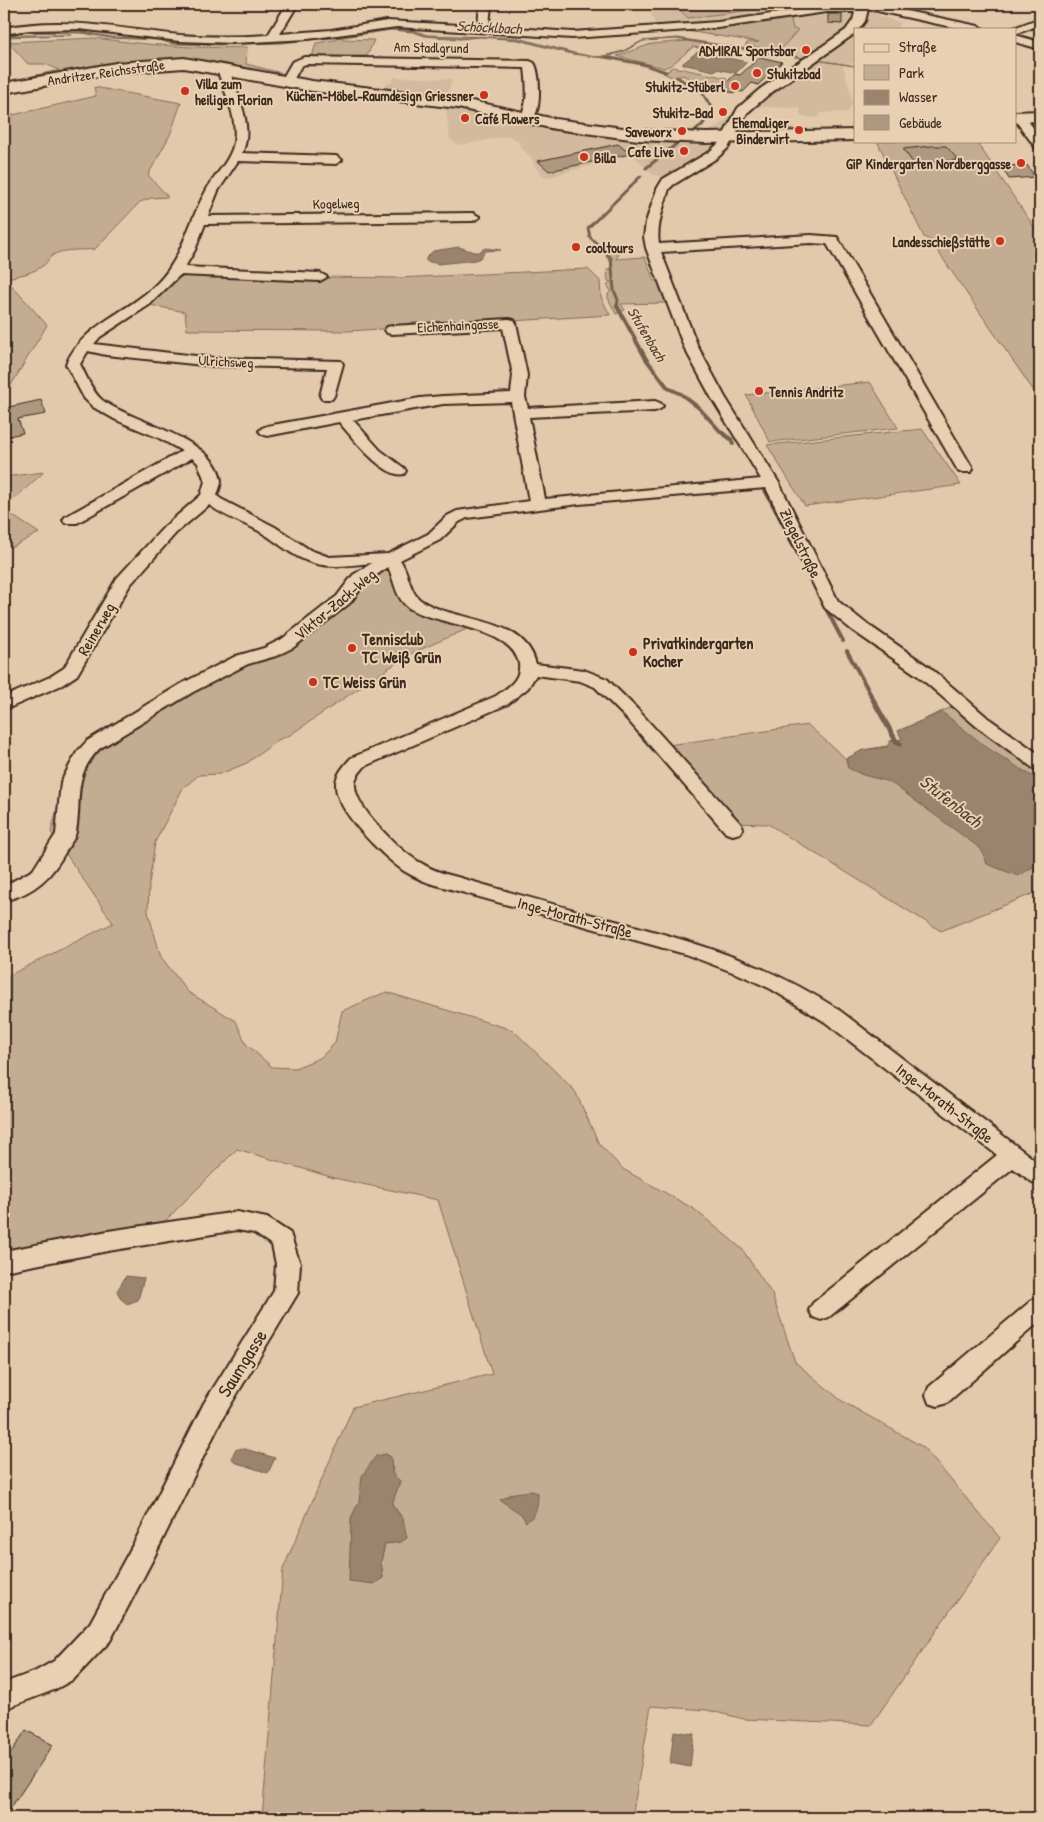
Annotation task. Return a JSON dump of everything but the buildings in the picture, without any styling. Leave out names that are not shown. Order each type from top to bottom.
[{"type":"main road","name":"Andritzer Reichsstraße","points":[[4,88],[148,64],[195,64],[287,81],[452,102],[581,129],[638,135],[726,138],[854,135]]},
{"type":"main road","points":[[1017,117],[1040,116]]},
{"type":"street","points":[[273,37],[292,4]]},
{"type":"street","points":[[483,30],[485,4]]},
{"type":"street","points":[[4,31],[45,25],[72,25],[204,40],[321,34],[386,24],[572,36],[718,25],[826,9],[863,6],[973,28]]},
{"type":"street","points":[[855,28],[863,6]]},
{"type":"street","points":[[1016,31],[1040,21]]},
{"type":"street","points":[[726,138],[742,111],[764,92],[813,60],[854,29]]},
{"type":"street","points":[[1016,38],[1040,46]]},
{"type":"street","name":"Am Stadlgrund","points":[[287,81],[296,64],[304,60],[530,65],[532,67],[533,88],[530,114],[525,118]]},
{"type":"street","points":[[227,70],[225,75],[242,135],[234,157],[213,190],[190,246],[176,271],[156,293],[94,334],[73,364],[93,400],[121,417],[164,435],[193,451],[205,461],[213,481],[209,497],[219,507],[268,530],[309,556],[330,562],[368,558],[390,559],[398,569],[404,595],[408,600],[424,610],[511,638],[524,650],[528,668],[584,676],[601,683],[633,715],[733,828]]},
{"type":"street","points":[[1017,117],[1040,145]]},
{"type":"street","name":"Ziegelstraße","points":[[726,138],[724,144],[713,155],[668,182],[663,189],[652,229],[653,248],[691,347],[718,398],[771,483],[831,604],[858,626],[923,671],[982,722],[1040,764]]},
{"type":"street","points":[[234,157],[336,160]]},
{"type":"street","name":"Kogelweg","points":[[200,220],[473,217]]},
{"type":"street","points":[[653,248],[811,239],[832,240],[965,469]]},
{"type":"street","points":[[176,271],[320,276]]},
{"type":"street","name":"Eichenhaingasse","points":[[392,330],[509,323],[520,375],[518,396],[523,413],[538,504]]},
{"type":"street","name":"Ulrichsweg","points":[[84,346],[106,350],[178,356],[213,362],[336,364],[327,396]]},
{"type":"street","points":[[266,431],[342,416],[443,400],[518,396]]},
{"type":"street","points":[[523,413],[655,406]]},
{"type":"street","points":[[342,416],[374,453],[398,471]]},
{"type":"street","points":[[71,520],[193,451]]},
{"type":"street","name":"Viktor-Zack-Weg","points":[[4,894],[19,888],[40,875],[53,857],[66,834],[70,782],[86,752],[93,745],[187,688],[242,660],[270,652],[288,643],[344,599],[350,589],[360,579],[390,559],[434,537],[453,519],[464,514],[538,504],[771,483]]},
{"type":"street","name":"Reinerweg","points":[[4,704],[56,681],[71,671],[123,582],[170,530],[209,497]]},
{"type":"street","name":"Inge-Morath-Straße","points":[[528,668],[525,680],[519,689],[502,700],[358,762],[348,773],[345,786],[347,798],[376,834],[412,867],[436,878],[700,951],[746,967],[780,983],[825,1011],[1040,1176]]},
{"type":"street","name":"Inge-Morath-Straße","points":[[821,1310],[1012,1156]]},
{"type":"street","name":"Saumgasse","points":[[4,1262],[108,1241],[237,1221],[259,1225],[282,1240],[288,1264],[286,1292],[213,1411],[144,1550],[100,1632],[64,1670],[44,1681],[4,1696]]},
{"type":"street","points":[[938,1396],[1040,1307]]},
{"type":"shaded area","points":[[647,4],[817,4],[822,7],[742,20],[656,26]]},
{"type":"shaded area","points":[[837,4],[882,4],[875,14],[901,23],[898,28],[854,28],[854,64],[850,63],[843,66],[853,101],[848,112],[821,113],[818,118],[800,116],[800,108],[758,107],[715,147],[670,178],[653,175],[632,154],[546,178],[535,167],[531,157],[520,147],[519,142],[510,136],[460,145],[450,140],[445,104],[510,118],[520,123],[615,138],[710,131],[726,120],[748,95],[800,59],[774,54],[798,31],[793,29],[790,16]]},
{"type":"shaded area","points":[[394,77],[453,79],[445,97],[381,90],[388,82],[392,82]]},
{"type":"green space","points":[[674,4],[771,4],[775,7],[688,18]]},
{"type":"green space","points":[[790,16],[793,29],[798,30],[780,50],[745,46],[748,42],[759,42],[679,30]]},
{"type":"green space","points":[[95,38],[171,46],[247,47],[246,64],[285,74],[284,78],[196,61],[36,82],[32,76],[59,70],[46,64],[28,64],[8,42]]},
{"type":"green space","points":[[341,39],[374,40],[367,56],[312,57],[316,43]]},
{"type":"green space","points":[[687,41],[727,47],[723,52],[693,47],[671,65],[664,68],[617,56],[651,44]]},
{"type":"green space","points":[[673,67],[727,78],[721,84],[714,83],[709,88],[701,86],[683,75],[674,78],[663,73]]},
{"type":"green space","points":[[94,87],[181,103],[170,135],[148,175],[168,197],[151,198],[140,202],[95,249],[57,253],[36,270],[5,278],[47,325],[4,397],[4,117],[96,96]]},
{"type":"green space","name":"Landesschießstätte","points":[[877,142],[977,142],[1040,236],[1040,400],[930,240],[924,237]]},
{"type":"green space","points":[[615,251],[619,254],[616,259],[645,257],[654,281],[658,281],[666,303],[621,304],[625,310],[616,314],[608,298],[608,294],[611,291],[607,285],[611,282],[608,281],[607,270],[611,267],[611,262],[606,257],[610,252]]},
{"type":"green space","points":[[588,269],[600,281],[601,297],[610,315],[348,331],[187,330],[185,312],[150,305],[182,275],[398,278]]},
{"type":"green space","points":[[870,382],[898,428],[770,442],[746,395]]},
{"type":"green space","points":[[922,429],[961,485],[805,506],[767,445]]},
{"type":"green space","points":[[44,472],[4,508],[4,477]]},
{"type":"green space","points":[[4,510],[39,533],[12,547],[4,543]]},
{"type":"green space","points":[[390,559],[404,595],[468,623],[467,629],[408,655],[290,735],[278,740],[247,763],[220,774],[199,775],[183,788],[155,842],[149,884],[148,912],[161,957],[188,992],[236,1021],[246,1044],[272,1067],[295,1068],[320,1058],[335,1043],[342,1011],[386,992],[513,1030],[575,1091],[599,1144],[623,1169],[694,1209],[742,1249],[772,1294],[795,1362],[842,1401],[923,1447],[1000,1538],[871,1725],[744,1719],[707,1710],[651,1706],[632,1818],[262,1818],[283,1569],[353,1407],[492,1374],[438,1200],[334,1178],[237,1149],[162,1224],[4,1252],[4,978],[113,923],[51,832],[61,793],[138,711],[270,652]],"holes":[[[393,1467],[392,1473],[400,1481],[392,1504],[403,1519],[401,1542],[385,1544],[381,1561],[383,1578],[351,1518],[359,1502]]]},
{"type":"green space","points":[[952,707],[1010,753],[1040,772],[1040,862],[1036,861],[1040,863],[1037,892],[941,931],[768,824],[734,823],[668,745],[808,725],[846,759],[863,750],[904,743],[898,731]]},
{"type":"water","name":"Schöcklbach","points":[[390,28],[416,31],[427,35],[518,38],[593,57],[572,54],[518,40],[480,37],[460,39],[425,36],[413,32],[391,30],[344,37],[280,43],[218,45],[173,44],[158,40],[110,38],[82,33],[28,32],[84,32],[111,37],[159,39],[176,43],[218,44],[343,36]]},
{"type":"water","points":[[28,32],[7,35],[71,35],[4,37],[4,35]]},
{"type":"water","points":[[677,38],[854,66],[676,39],[643,41],[625,51],[604,58],[596,57],[623,51],[642,41]]},
{"type":"water","points":[[697,52],[747,62],[736,73],[717,69],[714,71],[682,64]]},
{"type":"water","points":[[459,247],[474,252],[479,252],[485,248],[501,250],[485,251],[480,258],[475,260],[439,264],[426,261],[426,258],[433,251]]},
{"type":"water","points":[[942,712],[989,749],[1040,781],[1040,858],[1038,864],[1018,876],[987,864],[981,849],[890,782],[863,775],[848,768],[846,759],[863,750],[887,747],[890,741],[902,739],[898,731]]},
{"type":"water","points":[[126,1276],[144,1278],[138,1300],[127,1304],[120,1298],[117,1291]]},
{"type":"water","points":[[242,1448],[275,1458],[268,1473],[234,1462],[232,1457],[235,1450]]},
{"type":"water","points":[[386,1454],[391,1457],[392,1473],[400,1481],[392,1504],[403,1519],[407,1538],[401,1542],[385,1544],[381,1561],[383,1578],[374,1584],[349,1581],[351,1518],[359,1502],[362,1476],[376,1456]]},
{"type":"water","points":[[532,1491],[538,1493],[537,1506],[533,1516],[526,1522],[521,1514],[500,1500],[514,1493]]},
{"type":"water","points":[[674,1731],[694,1734],[690,1767],[670,1763]]},
{"type":"waterway","name":"Stufenbach","points":[[605,57],[642,64],[666,72]]},
{"type":"waterway","name":"Stufenbach","points":[[677,77],[689,85]]},
{"type":"waterway","name":"Stufenbach","points":[[692,86],[700,91]]},
{"type":"waterway","name":"Stufenbach","points":[[692,133],[702,125],[713,110],[703,94]]},
{"type":"waterway","name":"Stufenbach","points":[[646,168],[679,142]]},
{"type":"waterway","name":"Stufenbach","points":[[617,306],[618,300],[614,290],[611,258],[590,237],[588,228],[641,176]]},
{"type":"waterway","name":"Stufenbach","points":[[617,306],[646,359],[668,388],[681,394],[699,408],[721,432],[731,439],[733,444]]},
{"type":"waterway","name":"Stufenbach","points":[[765,490],[784,526]]},
{"type":"waterway","name":"Stufenbach","points":[[790,539],[813,583]]},
{"type":"waterway","name":"Stufenbach","points":[[823,603],[843,641]]},
{"type":"waterway","name":"Stufenbach","points":[[847,651],[872,697]]},
{"type":"waterway","name":"Stufenbach","points":[[871,696],[896,741],[900,744]]},
{"type":"place","name":"ADMIRAL Sportsbar","points":[[806,50]]},
{"type":"place","name":"Stukitzbad","points":[[757,73]]},
{"type":"place","name":"Stukitz-Stüberl","points":[[735,86]]},
{"type":"place","name":"Villa zum heiligen Florian","points":[[185,91]]},
{"type":"place","name":"Küchen-Möbel-Raumdesign Griessner","points":[[484,95]]},
{"type":"place","name":"Stukitz-Bad","points":[[723,112]]},
{"type":"place","name":"Café Flowers","points":[[465,118]]},
{"type":"place","name":"Ehemaliger Binderwirt","points":[[799,130]]},
{"type":"place","name":"Saveworx","points":[[682,131]]},
{"type":"place","name":"Cafe Live","points":[[684,151]]},
{"type":"place","name":"Billa","points":[[584,157]]},
{"type":"place","name":"GiP Kindergarten Nordberggasse","points":[[1021,163]]},
{"type":"place","name":"Landesschießstätte","points":[[1000,241]]},
{"type":"place","name":"cooltours","points":[[576,247]]},
{"type":"place","name":"Tennis Andritz","points":[[759,391]]},
{"type":"place","name":"Tennisclub TC Weiß Grün","points":[[352,648]]},
{"type":"place","name":"Privatkindergarten Kocher","points":[[633,652]]},
{"type":"place","name":"TC Weiss Grün","points":[[313,682]]}]
